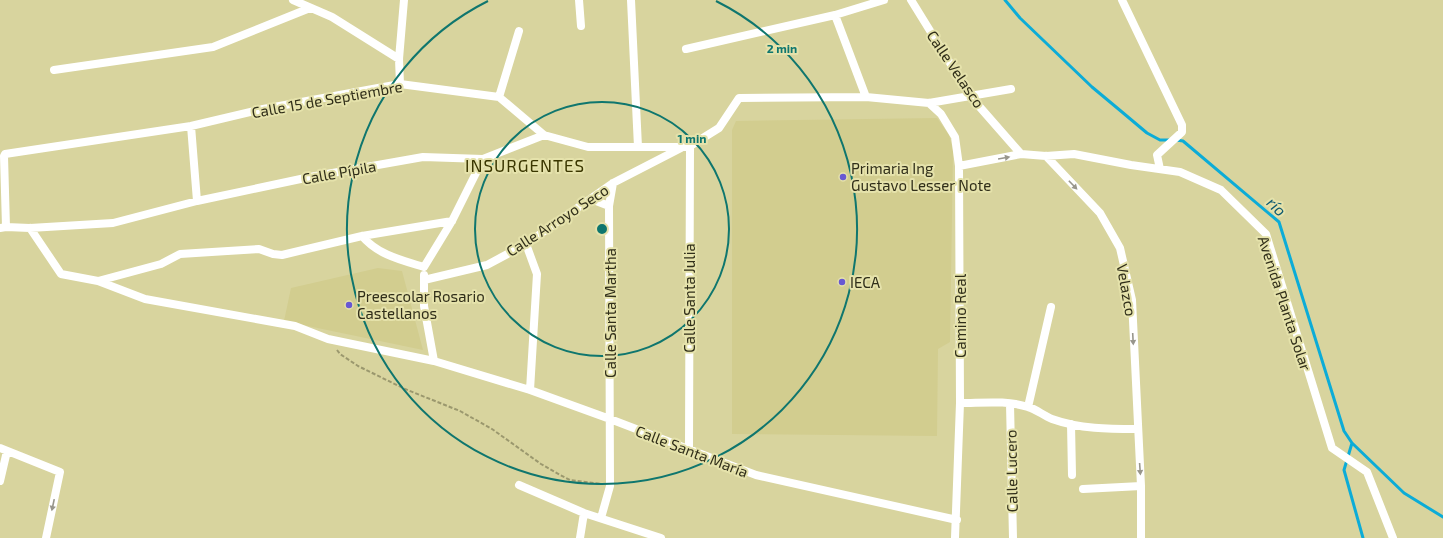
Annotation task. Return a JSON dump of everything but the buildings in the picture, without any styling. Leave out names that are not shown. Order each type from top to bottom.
[{"type":"street","points":[[292,0],[332,17],[399,59]]},
{"type":"street","points":[[400,84],[399,59],[404,0]]},
{"type":"street","points":[[579,0],[581,26]]},
{"type":"street","points":[[631,0],[638,147]]},
{"type":"street","points":[[686,49],[835,15],[884,0]]},
{"type":"street","name":"Calle Velasco","points":[[911,0],[971,97],[1021,154]]},
{"type":"street","points":[[1122,0],[1182,125],[1182,132],[1157,155],[1160,169]]},
{"type":"street","points":[[54,70],[213,47],[310,8]]},
{"type":"street","points":[[835,15],[866,97]]},
{"type":"street","points":[[519,31],[499,97],[544,135],[588,147],[687,146],[719,128],[739,98],[866,97],[929,103],[1011,89]]},
{"type":"street","name":"Calle 15 de Septiembre","points":[[3,228],[4,156],[8,154],[191,126],[263,109],[400,84],[499,97]]},
{"type":"street","name":"Camino Real","points":[[929,103],[941,114],[955,137],[959,166],[960,403],[957,520],[955,538]]},
{"type":"street","points":[[191,126],[197,201]]},
{"type":"street","points":[[434,361],[424,306],[424,267],[452,221],[483,160],[544,135]]},
{"type":"street","name":"Calle Arroyo Seco","points":[[424,280],[487,265],[526,244],[613,183],[687,146]]},
{"type":"street","name":"Calle Santa Julia","points":[[687,146],[689,450]]},
{"type":"street","points":[[959,166],[1021,154],[1046,156]]},
{"type":"street","name":"Avenida Planta Solar","points":[[1046,156],[1074,154],[1180,172],[1221,190],[1266,234],[1332,448],[1366,472],[1393,538]]},
{"type":"street","name":"Velazco","points":[[1046,156],[1100,213],[1120,248],[1132,300],[1137,429],[1141,486],[1141,538]]},
{"type":"street","name":"Calle Pípila","points":[[3,228],[30,228],[113,223],[197,201],[310,177],[423,157],[483,160]]},
{"type":"street","name":"Calle Santa Martha","points":[[601,518],[610,486],[609,206],[613,183]]},
{"type":"street","points":[[591,199],[609,206]]},
{"type":"street","points":[[98,281],[161,264],[180,254],[260,249],[282,255],[362,236],[452,221]]},
{"type":"street","name":"Calle Santa María","points":[[30,228],[61,274],[98,281],[145,299],[295,326],[328,339],[434,361],[530,390],[756,475],[957,520]]},
{"type":"street","points":[[362,236],[369,245],[387,256],[424,267]]},
{"type":"street","points":[[526,244],[537,274],[530,390]]},
{"type":"street","points":[[1028,407],[1051,306]]},
{"type":"street","points":[[960,403],[1010,404],[1028,407],[1052,419],[1071,424],[1093,428],[1137,429]]},
{"type":"street","name":"Calle Lucero","points":[[1010,404],[1013,538]]},
{"type":"street","points":[[1071,424],[1072,475]]},
{"type":"street","points":[[0,481],[4,449],[60,472],[46,538]]},
{"type":"street","points":[[519,485],[584,513],[661,538]]},
{"type":"street","points":[[1083,489],[1141,486]]},
{"type":"street","points":[[580,538],[584,513]]},
{"type":"path","points":[[328,339],[340,354],[358,366],[405,389],[460,410],[492,429],[541,464],[560,475],[570,480],[610,486]]},
{"type":"shaded area","name":"IECA","points":[[937,118],[949,135],[953,150],[950,342],[938,349],[937,436],[732,434],[732,130],[736,121]]},
{"type":"shaded area","name":"Preescolar Rosario Castellanos","points":[[378,268],[402,271],[423,350],[284,321],[291,288]]},
{"type":"waterway","name":"río","points":[[1005,0],[1020,18],[1092,87],[1147,133],[1160,140],[1171,140]]},
{"type":"waterway","name":"río","points":[[1176,140],[1183,141],[1279,222],[1344,431],[1352,443],[1344,470],[1363,538]]},
{"type":"waterway","points":[[1352,443],[1404,493],[1443,517]]},
{"type":"place","name":"Primaria Ing Gustavo Lesser Note","points":[[843,177]]},
{"type":"place","name":"IECA","points":[[842,282]]},
{"type":"place","name":"Preescolar Rosario Castellanos","points":[[349,305]]},
{"type":"district","name":"INSURGENTES","points":[[525,165]]}]
